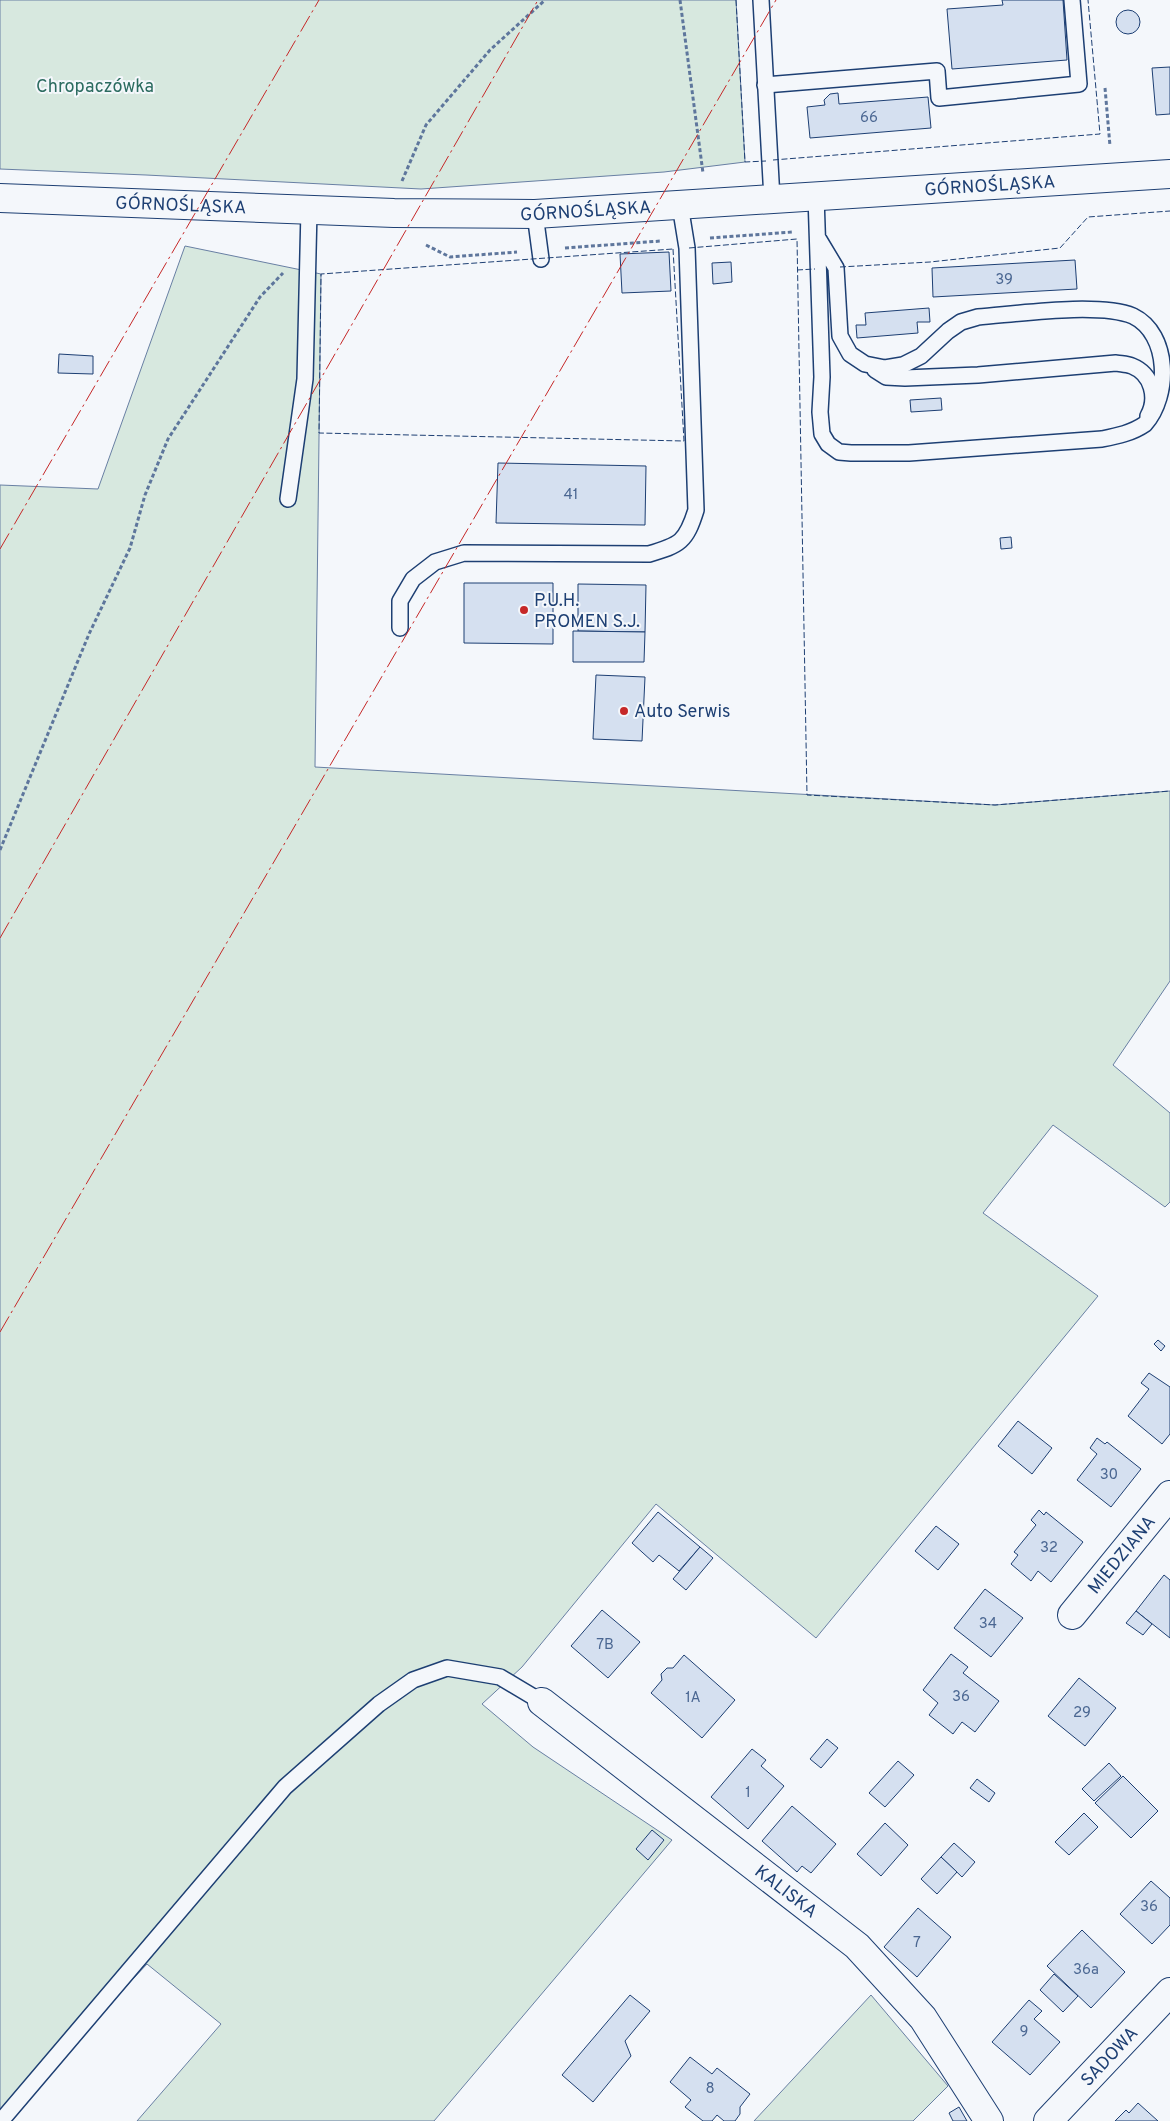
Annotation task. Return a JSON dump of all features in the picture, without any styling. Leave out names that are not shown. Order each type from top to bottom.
[{"type":"street","name":"GÓRNOŚLĄSKA","points":[[0,198],[394,213],[535,214],[1170,174]]},
{"type":"street","name":"MIEDZIANA","points":[[1072,1615],[1170,1495]]},
{"type":"street","name":"KALISKA","points":[[542,1702],[857,1946],[923,2018],[989,2121]]},
{"type":"street","name":"SADOWA","points":[[1048,2121],[1170,1992]]},
{"type":"lane","points":[[761,0],[772,199]]},
{"type":"lane","points":[[765,85],[937,71],[939,98],[1079,84],[1072,0]]},
{"type":"lane","points":[[816,196],[822,377],[820,412],[822,434],[828,444],[839,452],[851,454],[909,453],[1102,439],[1125,434],[1144,424],[1156,412],[1166,396],[1170,378],[1168,362],[1161,344],[1149,328],[1133,316],[1107,310],[978,317],[961,322],[948,330],[921,356],[903,365],[885,368],[865,364]]},
{"type":"lane","points":[[400,628],[400,601],[413,579],[435,562],[464,553],[649,554],[676,546],[690,530],[696,510],[686,248],[693,204]]},
{"type":"lane","points":[[288,499],[304,379],[310,210]]},
{"type":"lane","points":[[535,214],[541,259]]},
{"type":"lane","points":[[818,238],[836,268],[840,336],[850,354],[886,376],[905,378],[978,375],[1116,363],[1132,366],[1146,376],[1153,391],[1153,408],[1144,424]]},
{"type":"lane","points":[[1,2121],[285,1787],[379,1704],[413,1680],[447,1668],[500,1677],[542,1702]]},
{"type":"path","points":[[394,213],[397,194],[426,125],[490,50],[545,0]]},
{"type":"path","points":[[680,0],[693,204]]},
{"type":"path","points":[[1104,84],[1114,177]]},
{"type":"path","points":[[0,850],[89,634],[130,548],[145,495],[168,439],[260,297],[299,255],[308,254]]},
{"type":"green space","name":"Chropaczówka","points":[[0,0],[736,0],[745,162],[664,172],[421,189],[0,169]]},
{"type":"green space","points":[[185,246],[321,274],[315,767],[995,805],[1170,791],[1170,981],[1113,1065],[1170,1113],[1170,1202],[1165,1207],[1053,1125],[983,1213],[1098,1296],[816,1638],[656,1504],[522,1667],[482,1704],[533,1747],[672,1840],[434,2121],[137,2121],[221,2024],[147,1964],[0,2121],[0,485],[98,489]]},
{"type":"green space","points":[[871,1995],[948,2086],[913,2121],[754,2121]]},
{"type":"building","points":[[1002,0],[1063,0],[1067,60],[952,69],[947,9],[1003,5]]},
{"type":"building","points":[[1128,10],[1133,11],[1139,17],[1139,27],[1133,33],[1128,34],[1123,33],[1117,27],[1116,22],[1117,17],[1123,11]]},
{"type":"building","points":[[1170,67],[1170,114],[1156,115],[1152,68]]},
{"type":"building","points":[[838,93],[839,104],[928,97],[931,128],[810,138],[807,107],[825,105],[824,100],[830,94]]},
{"type":"building","points":[[669,252],[671,291],[622,293],[620,254]]},
{"type":"building","points":[[1075,260],[1077,289],[933,297],[932,268]]},
{"type":"building","points":[[731,262],[732,282],[713,284],[712,263]]},
{"type":"building","points":[[929,308],[930,322],[917,322],[918,333],[857,338],[856,325],[866,325],[865,313]]},
{"type":"building","points":[[59,354],[93,356],[93,374],[58,373]]},
{"type":"building","points":[[941,398],[942,410],[911,412],[910,400]]},
{"type":"building","points":[[498,463],[646,466],[645,525],[496,523]]},
{"type":"building","points":[[1011,537],[1012,548],[1001,549],[1000,538]]},
{"type":"building","points":[[464,583],[553,583],[553,644],[464,643]]},
{"type":"building","points":[[578,584],[646,585],[645,632],[578,631]]},
{"type":"building","points":[[573,631],[645,632],[644,662],[573,662]]},
{"type":"building","points":[[596,675],[645,677],[642,741],[593,739]]},
{"type":"building","points":[[1158,1340],[1165,1346],[1161,1351],[1154,1344]]},
{"type":"building","points":[[1149,1373],[1170,1387],[1170,1434],[1162,1444],[1128,1416],[1149,1389],[1141,1383]]},
{"type":"building","points":[[1018,1421],[1052,1448],[1032,1474],[998,1446]]},
{"type":"building","points":[[1097,1438],[1105,1444],[1107,1442],[1141,1469],[1111,1507],[1077,1480],[1097,1454],[1090,1448]]},
{"type":"building","points":[[1039,1510],[1044,1515],[1046,1512],[1083,1542],[1051,1582],[1038,1571],[1031,1581],[1011,1564],[1018,1555],[1014,1552],[1036,1525],[1031,1520]]},
{"type":"building","points":[[658,1512],[700,1547],[679,1571],[659,1555],[653,1562],[632,1543]]},
{"type":"building","points":[[936,1526],[959,1544],[938,1570],[915,1551]]},
{"type":"building","points":[[700,1547],[713,1558],[686,1590],[673,1579]]},
{"type":"building","points":[[1164,1575],[1170,1580],[1170,1638],[1136,1611]]},
{"type":"building","points":[[985,1589],[1023,1618],[991,1657],[954,1628]]},
{"type":"building","points":[[602,1610],[640,1642],[608,1678],[571,1646]]},
{"type":"building","points":[[1136,1611],[1152,1624],[1143,1635],[1126,1623]]},
{"type":"building","points":[[951,1654],[968,1667],[963,1673],[999,1701],[975,1732],[962,1722],[953,1734],[929,1715],[938,1703],[923,1690]]},
{"type":"building","points":[[684,1655],[735,1700],[702,1738],[651,1693],[662,1680],[661,1674],[667,1668],[673,1668]]},
{"type":"building","points":[[1079,1678],[1116,1708],[1085,1746],[1048,1716]]},
{"type":"building","points":[[827,1739],[838,1748],[821,1768],[810,1759]]},
{"type":"building","points":[[752,1749],[766,1760],[761,1766],[784,1786],[748,1829],[711,1797]]},
{"type":"building","points":[[898,1761],[914,1775],[885,1807],[869,1793]]},
{"type":"building","points":[[1109,1763],[1121,1776],[1094,1801],[1082,1789]]},
{"type":"building","points":[[1123,1776],[1158,1811],[1131,1838],[1095,1803]]},
{"type":"building","points":[[977,1779],[995,1793],[989,1802],[970,1788]]},
{"type":"building","points":[[792,1806],[836,1844],[811,1873],[802,1866],[797,1872],[762,1841]]},
{"type":"building","points":[[1084,1813],[1098,1827],[1069,1855],[1055,1842]]},
{"type":"building","points":[[885,1823],[908,1845],[881,1876],[857,1854]]},
{"type":"building","points":[[652,1830],[664,1840],[648,1860],[636,1849]]},
{"type":"building","points":[[954,1843],[975,1862],[962,1877],[941,1857]]},
{"type":"building","points":[[941,1857],[957,1872],[937,1894],[921,1879]]},
{"type":"building","points":[[1151,1881],[1170,1898],[1170,1925],[1152,1944],[1120,1914]]},
{"type":"building","points":[[918,1908],[951,1937],[917,1977],[884,1947]]},
{"type":"building","points":[[1082,1930],[1125,1972],[1091,2008],[1047,1966]]},
{"type":"building","points":[[1054,1974],[1078,1996],[1063,2012],[1040,1990]]},
{"type":"building","points":[[630,1995],[650,2011],[625,2041],[631,2056],[593,2102],[562,2075]]},
{"type":"building","points":[[1029,2000],[1042,2011],[1034,2019],[1060,2042],[1030,2075],[992,2042]]},
{"type":"building","points":[[690,2057],[712,2074],[717,2068],[750,2094],[740,2107],[740,2114],[735,2121],[724,2121],[717,2115],[712,2121],[703,2121],[685,2107],[691,2100],[670,2082]]},
{"type":"building","points":[[1138,2103],[1158,2121],[1115,2121],[1126,2110],[1129,2113]]},
{"type":"building","points":[[959,2107],[967,2121],[953,2121],[949,2113]]},
{"type":"fence","points":[[736,0],[745,162],[766,161]]},
{"type":"fence","points":[[773,160],[1100,134],[1088,0]]},
{"type":"fence","points":[[840,267],[930,262],[1060,248],[1088,217],[1170,211]]},
{"type":"fence","points":[[689,248],[797,239],[807,795],[995,805],[1170,791]]},
{"type":"fence","points":[[673,249],[684,441],[319,433],[321,274],[673,249]]},
{"type":"fence","points":[[797,270],[815,269]]},
{"type":"power","points":[[0,549],[319,0]]},
{"type":"power","points":[[0,938],[538,0]]},
{"type":"power","points":[[0,1332],[776,0]]},
{"type":"place","name":"P.U.H. PROMEN S.J.","points":[[524,610]]},
{"type":"place","name":"Auto Serwis","points":[[624,711]]}]
